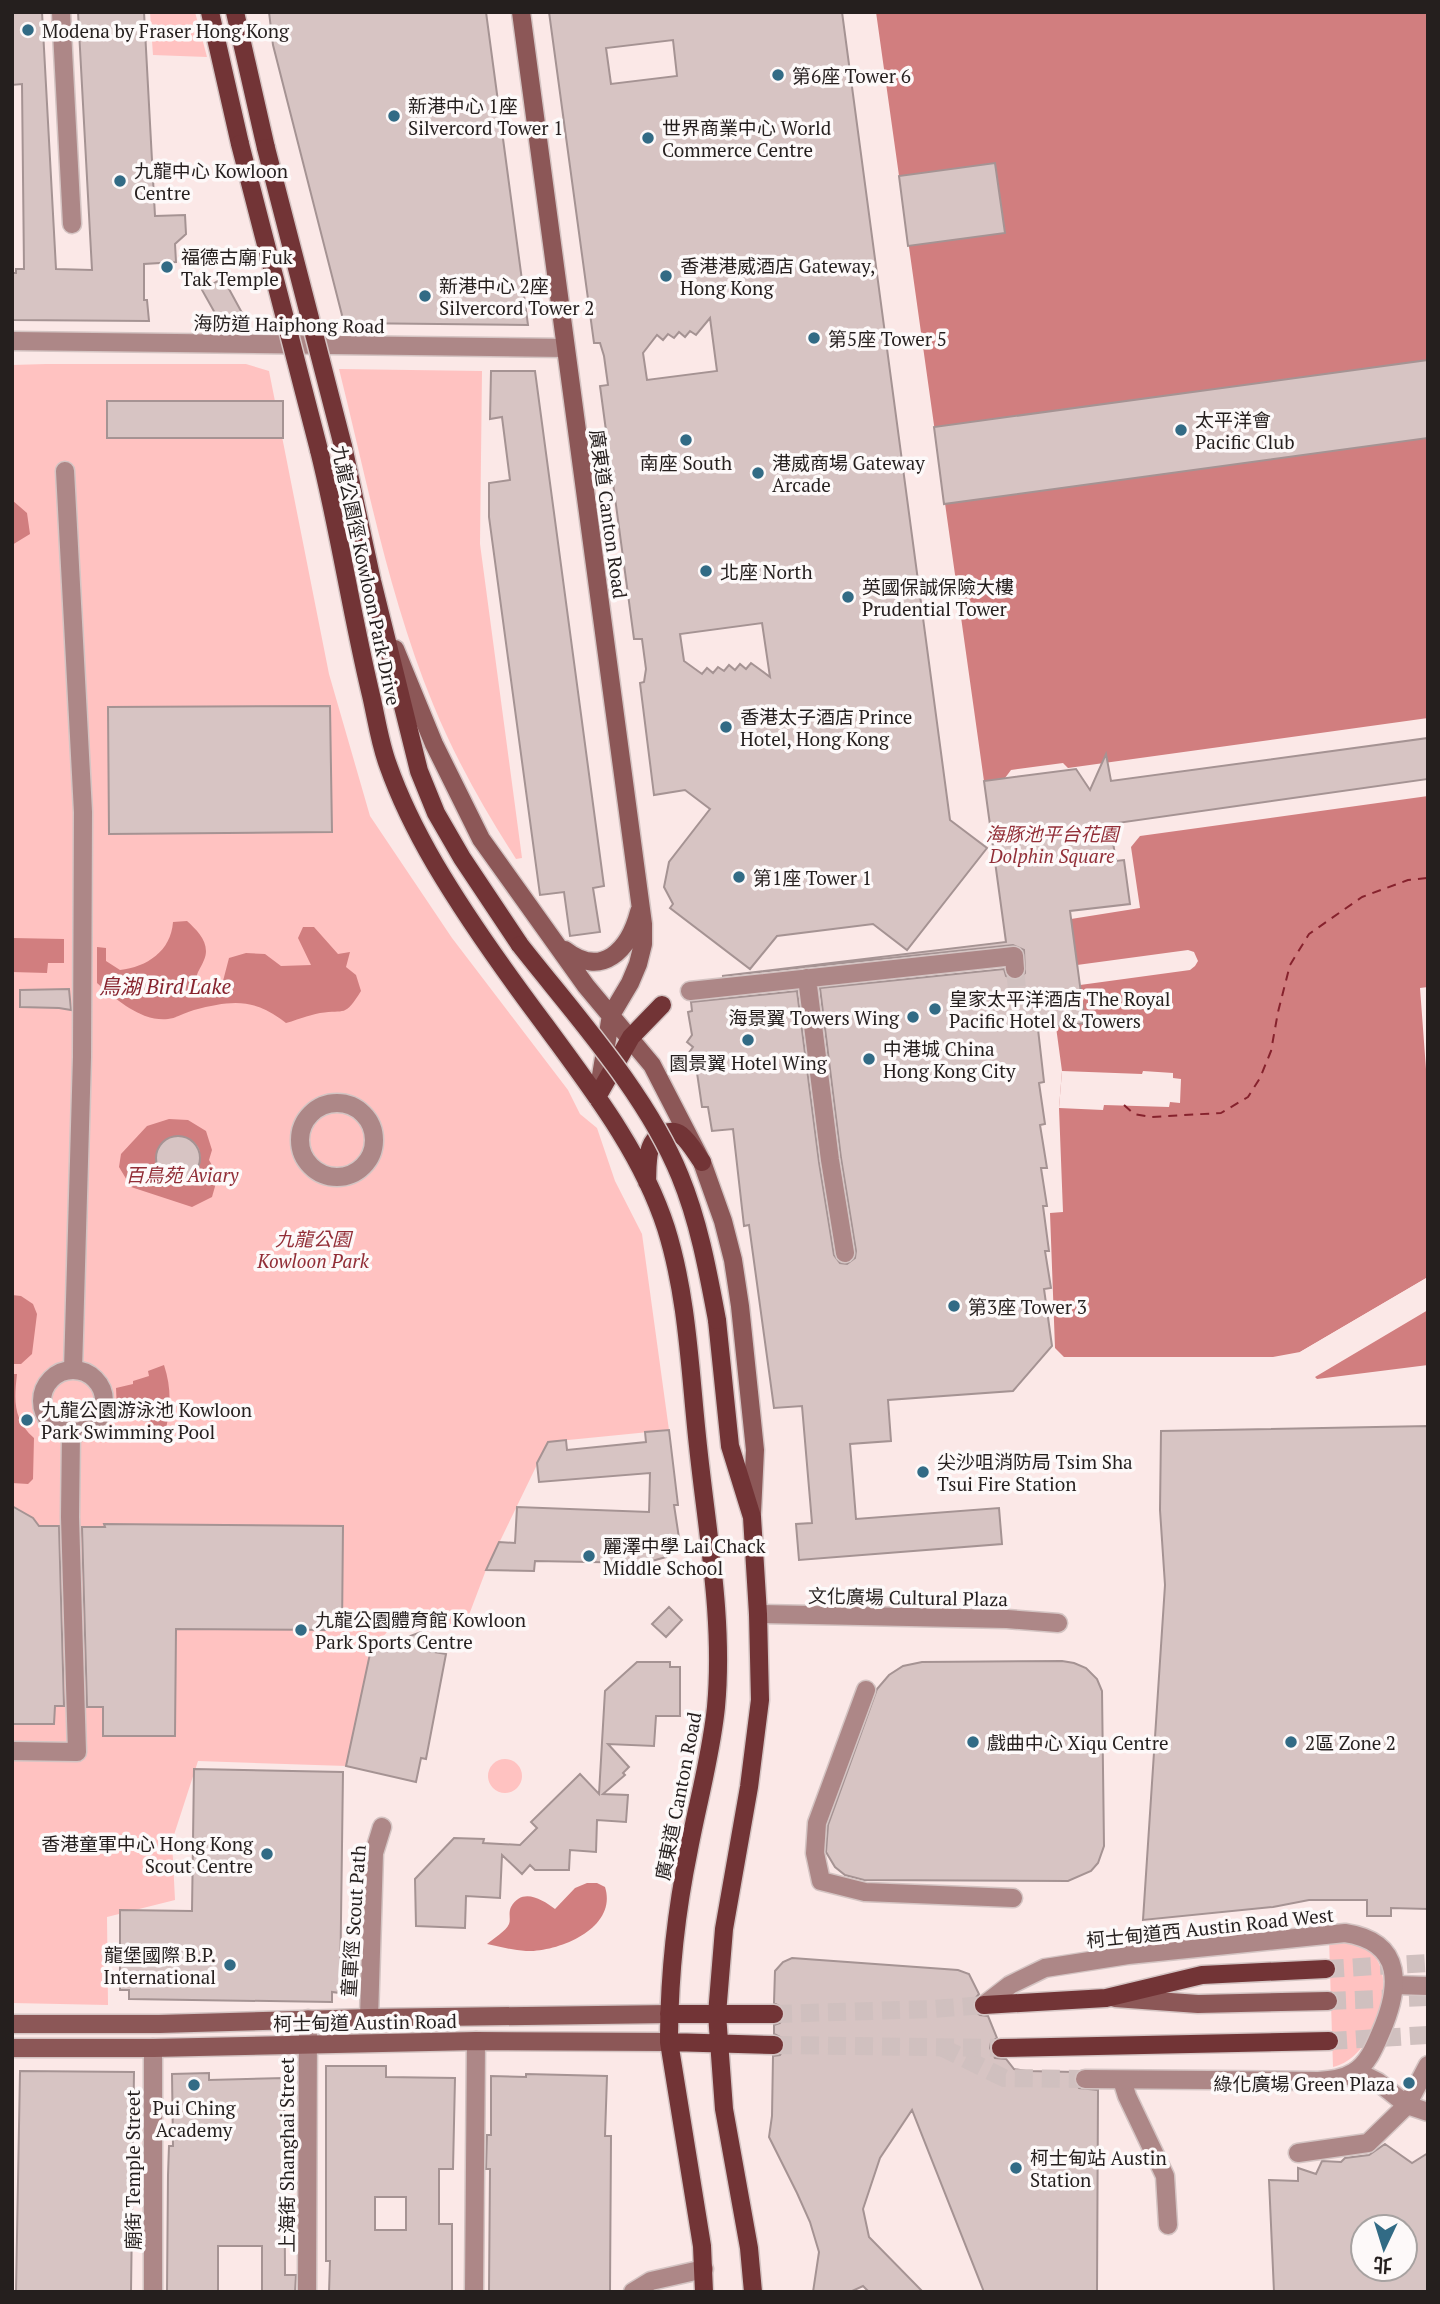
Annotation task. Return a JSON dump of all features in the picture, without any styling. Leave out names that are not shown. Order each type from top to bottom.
[{"type":"main road","name":"九龍公園徑 Kowloon Park Drive","points":[[210,12],[240,144],[319,450],[386,761],[407,813],[435,864],[490,951],[597,1097]]},
{"type":"main road","name":"九龍公園徑 Kowloon Park Drive","points":[[235,12],[266,148],[343,446],[413,750],[436,813],[462,858],[520,945],[612,1063],[666,1147],[680,1176],[709,1276],[717,1320],[730,1447],[752,1517]]},
{"type":"main road","name":"廣東道 Canton Road","points":[[520,12],[643,924],[643,944],[638,964],[611,1014],[597,1097],[648,1182],[665,1226],[681,1297],[716,1615],[718,1662],[712,1739],[682,1884],[668,2042],[702,2246],[704,2292]]},
{"type":"main road","name":"九龍公園徑 Kowloon Park Drive","points":[[381,617],[434,744],[481,839],[554,941]]},
{"type":"main road","points":[[554,941],[582,961],[590,963],[608,959],[629,936],[640,904]]},
{"type":"main road","points":[[554,941],[586,986],[652,1065],[702,1162],[723,1221],[740,1306],[755,1450],[752,1517],[760,1700],[749,1787],[729,1897],[717,2014],[724,2109],[749,2248],[752,2292]]},
{"type":"main road","points":[[597,1097],[631,1037],[662,1005]]},
{"type":"main road","points":[[648,1182],[651,1144],[666,1132],[681,1136],[702,1162]]},
{"type":"main road","points":[[1106,1998],[1202,1975],[1326,1969]]},
{"type":"main road","name":"柯士甸道西 Austin Road West","points":[[984,2005],[1106,1998],[1198,2004],[1328,2001]]},
{"type":"main road","points":[[717,2014],[774,2014]]},
{"type":"main road","name":"柯士甸道 Austin Road","points":[[12,2024],[717,2014]]},
{"type":"main road","name":"柯士甸道 Austin Road","points":[[12,2048],[153,2048],[476,2041],[718,2043]]},
{"type":"main road","points":[[1001,2048],[1329,2041]]},
{"type":"main road","points":[[718,2043],[774,2045]]},
{"type":"street","points":[[61,12],[72,224]]},
{"type":"street","name":"海防道 Haiphong Road","points":[[12,341],[565,348]]},
{"type":"street","points":[[65,471],[83,812],[82,1057],[73,1370]]},
{"type":"street","points":[[690,991],[1014,956],[1015,968]]},
{"type":"street","points":[[807,978],[830,1160],[845,1253]]},
{"type":"street","points":[[334,1102],[357,1108],[372,1126],[375,1138],[368,1161],[359,1170],[336,1177],[313,1168],[305,1158],[300,1135],[311,1113],[334,1102]]},
{"type":"street","points":[[73,1370],[92,1376],[103,1393],[104,1402],[97,1421],[90,1427],[71,1432],[54,1426],[44,1412],[42,1402],[47,1384],[63,1372],[73,1370]]},
{"type":"street","points":[[12,1751],[77,1752],[70,1517],[71,1432]]},
{"type":"street","name":"文化廣場 Cultural Plaza","points":[[758,1614],[1058,1623]]},
{"type":"street","points":[[866,1690],[817,1823],[815,1853],[821,1881],[865,1892],[1013,1898]]},
{"type":"street","name":"童軍徑 Scout Path","points":[[369,2018],[374,1853],[383,1827]]},
{"type":"street","name":"柯士甸道西 Austin Road West","points":[[984,2005],[1010,1985],[1045,1968],[1128,1955],[1331,1934],[1359,1936],[1373,1941],[1388,1956],[1395,1985]]},
{"type":"street","points":[[1085,2079],[1318,2081],[1344,2077],[1356,2071],[1366,2060],[1378,2039],[1392,2006],[1395,1985],[1428,1986]]},
{"type":"street","name":"上海街 Shanghai Street","points":[[307,2292],[308,2019]]},
{"type":"street","points":[[474,2292],[476,2041]]},
{"type":"street","name":"廟街 Temple Street","points":[[153,2048],[153,2292]]},
{"type":"street","points":[[1298,2153],[1368,2143],[1407,2105],[1428,2066]]},
{"type":"street","points":[[1356,2071],[1378,2082],[1407,2105],[1428,2112]]},
{"type":"street","points":[[1122,2080],[1165,2176],[1168,2225]]},
{"type":"street","points":[[633,2292],[651,2281],[704,2269]]},
{"type":"green space","points":[[150,12],[195,12],[207,57],[153,55]]},
{"type":"green space","name":"九龍公園 Kowloon Park","points":[[246,364],[269,371],[329,674],[370,816],[452,938],[568,1090],[580,1114],[597,1128],[615,1181],[642,1234],[669,1430],[548,1442],[486,1570],[464,1628],[391,1628],[371,1649],[346,1766],[198,1761],[172,1841],[175,1900],[107,1917],[108,2005],[12,2003],[12,365]]},
{"type":"green space","points":[[339,369],[482,371],[480,544],[522,858],[516,859],[471,783],[433,704],[417,663],[391,581]]},
{"type":"green space","points":[[505,1759],[517,1764],[522,1776],[517,1788],[505,1793],[493,1788],[488,1776],[493,1764]]},
{"type":"green space","points":[[1329,1938],[1356,1943],[1372,1953],[1381,1969],[1384,1988],[1374,2029],[1363,2046],[1349,2060],[1333,2067]]},
{"type":"water","points":[[876,12],[1428,12],[1428,718],[1068,768],[1063,763],[1011,770],[1005,778],[984,781]]},
{"type":"water","points":[[12,500],[27,513],[30,534],[12,545]]},
{"type":"water","points":[[1428,796],[1428,987],[1420,988],[1428,1096],[1428,1277],[1300,1352],[1273,1357],[1064,1357],[1055,1348],[1050,1213],[1063,1212],[1059,1108],[1062,1071],[1056,1027],[1084,1022],[1080,985],[1190,970],[1198,961],[1194,952],[1188,950],[1077,965],[1071,919],[1140,908],[1131,847],[1140,836]]},
{"type":"water","name":"鳥湖 Bird Lake","points":[[187,921],[205,943],[206,954],[196,980],[205,987],[223,981],[229,958],[246,953],[265,954],[281,966],[311,965],[298,938],[303,927],[314,927],[338,954],[350,952],[346,967],[356,975],[361,991],[344,1011],[316,1014],[286,1023],[264,1009],[243,1003],[220,1004],[171,1018],[148,1017],[112,996],[97,983],[97,947],[106,948],[106,961],[120,970],[130,968],[156,956],[168,941],[173,922]]},
{"type":"water","points":[[12,938],[64,939],[64,963],[48,963],[47,973],[12,972]]},
{"type":"water","points":[[169,1119],[188,1120],[206,1131],[212,1150],[209,1160],[218,1176],[212,1197],[192,1207],[131,1187],[119,1167],[121,1154],[147,1126]],"holes":[[[176,1136],[192,1141],[199,1150],[200,1161],[194,1171],[186,1178],[175,1181],[165,1177],[156,1163],[161,1145]]]},
{"type":"water","points":[[12,1295],[21,1296],[33,1304],[37,1314],[32,1354],[21,1364],[12,1364]]},
{"type":"water","points":[[1428,1310],[1428,1365],[1317,1379],[1315,1377]]},
{"type":"water","points":[[164,1365],[170,1400],[164,1436],[147,1428],[149,1423],[133,1418],[134,1413],[117,1410],[116,1388],[133,1384],[133,1381],[149,1376],[148,1371]]},
{"type":"water","points":[[12,1374],[17,1374],[16,1409],[22,1424],[34,1438],[33,1479],[28,1484],[12,1483]]},
{"type":"water","points":[[587,1883],[597,1883],[605,1887],[607,1902],[603,1914],[583,1935],[569,1942],[539,1950],[521,1951],[487,1944],[507,1927],[511,1907],[521,1897],[538,1899],[555,1909],[575,1888]]},
{"type":"pier","points":[[1062,1071],[1173,1073],[1173,1078],[1181,1079],[1180,1103],[1170,1102],[1169,1107],[1104,1105],[1103,1110],[1059,1108]]},
{"type":"pier","points":[[1428,1277],[1428,1281],[1302,1355],[1300,1352]]},
{"type":"building","points":[[12,12],[42,12],[56,269],[92,270],[78,12],[144,12],[155,216],[185,215],[186,234],[175,244],[176,262],[144,264],[144,300],[147,300],[149,321],[12,320],[12,273],[16,273],[16,269],[24,269],[22,84],[12,85]]},
{"type":"building","points":[[269,12],[486,12],[528,325],[344,323],[273,45]]},
{"type":"building","name":"港威商場 Gateway Arcade","points":[[549,12],[842,12],[950,820],[987,848],[907,950],[873,924],[777,936],[750,969],[670,908],[673,904],[664,887],[669,862],[710,809],[685,790],[654,795],[640,683],[644,682],[646,669],[642,639],[634,639],[600,386],[608,385],[604,356],[600,343],[594,343]],"holes":[[[673,40],[677,76],[611,84],[606,48]],[[710,318],[717,371],[647,380],[643,353],[657,335],[663,340],[668,334],[674,338],[679,332],[685,337],[690,331],[696,335]],[[762,623],[770,677],[751,663],[746,669],[740,664],[735,670],[729,665],[724,671],[718,667],[713,673],[707,668],[702,674],[684,661],[680,634]]]},
{"type":"building","points":[[995,163],[1005,233],[908,246],[899,176]]},
{"type":"building","points":[[223,278],[247,322],[220,322],[202,290]]},
{"type":"building","name":"太平洋會 Pacific Club","points":[[1428,360],[1428,438],[944,504],[934,427]]},
{"type":"building","points":[[491,371],[535,371],[604,886],[593,888],[600,932],[570,936],[564,892],[540,895],[489,517],[489,483],[510,480],[502,417],[490,419]]},
{"type":"building","points":[[107,401],[283,401],[283,438],[107,438]]},
{"type":"building","points":[[330,706],[332,832],[109,834],[108,707]]},
{"type":"building","name":"中港城 China Hong Kong City","points":[[1428,738],[1428,779],[1110,824],[1116,861],[1124,860],[1130,904],[1070,911],[1085,1023],[1038,1029],[1044,1082],[1039,1083],[1045,1124],[1040,1125],[1047,1168],[1041,1168],[1047,1206],[1043,1206],[1049,1251],[1045,1251],[1051,1288],[1044,1289],[1052,1346],[1013,1391],[888,1400],[891,1441],[850,1444],[856,1519],[999,1508],[1002,1544],[799,1560],[796,1524],[812,1523],[802,1406],[774,1408],[749,1225],[744,1226],[733,1129],[712,1131],[708,1107],[702,1107],[695,1059],[688,1054],[693,1047],[687,1042],[692,1035],[688,1012],[692,1011],[691,1002],[797,991],[834,1255],[840,1263],[847,1264],[855,1258],[856,1251],[841,1158],[820,988],[1004,969],[1006,976],[1017,980],[1025,973],[1024,950],[1013,945],[722,976],[1006,942],[984,781],[1076,769],[1090,790],[1106,754],[1111,781]]},
{"type":"building","points":[[69,989],[71,1010],[20,1007],[20,990]]},
{"type":"building","points":[[178,1136],[194,1142],[200,1158],[194,1174],[178,1180],[162,1174],[156,1158],[162,1142]]},
{"type":"building","name":"2區 Zone 2","points":[[1428,1426],[1428,1909],[1391,1908],[1391,1916],[1367,1916],[1367,1900],[1309,1900],[1273,1907],[1143,1920],[1165,1585],[1160,1510],[1161,1431]]},
{"type":"building","name":"麗澤中學 Lai Chack Middle School","points":[[669,1430],[679,1538],[677,1546],[666,1557],[645,1563],[535,1561],[534,1571],[486,1570],[499,1542],[515,1543],[517,1507],[649,1512],[650,1473],[539,1482],[537,1463],[548,1442],[566,1440],[567,1450],[646,1442],[645,1432]]},
{"type":"building","points":[[12,1506],[33,1518],[39,1526],[59,1526],[64,1706],[55,1706],[54,1724],[12,1724]]},
{"type":"building","name":"九龍公園體育館 Kowloon Park Sports Centre","points":[[104,1524],[343,1526],[342,1630],[176,1629],[175,1736],[103,1736],[103,1707],[87,1707],[82,1527],[105,1527]]},
{"type":"building","points":[[669,1607],[682,1620],[666,1637],[652,1624]]},
{"type":"building","points":[[421,1632],[429,1651],[446,1654],[426,1759],[421,1758],[416,1782],[346,1766],[371,1649],[387,1651],[387,1646],[399,1647],[410,1636]]},
{"type":"building","name":"戲曲中心 Xiqu Centre","points":[[1062,1661],[1086,1668],[1097,1679],[1102,1691],[1104,1846],[1098,1863],[1091,1871],[1068,1881],[864,1880],[845,1875],[835,1867],[826,1852],[828,1825],[877,1689],[889,1675],[903,1666],[922,1662]]},
{"type":"building","points":[[637,1662],[670,1662],[670,1667],[680,1667],[680,1716],[656,1716],[654,1746],[608,1744],[629,1767],[623,1773],[625,1775],[603,1794],[628,1795],[626,1822],[597,1820],[596,1852],[570,1850],[569,1870],[535,1870],[530,1865],[522,1874],[502,1855],[500,1898],[466,1896],[465,1928],[416,1926],[415,1879],[454,1838],[484,1839],[483,1843],[520,1845],[537,1828],[531,1822],[580,1774],[599,1794],[605,1691]]},
{"type":"building","name":"香港童軍中心 Hong Kong Scout Centre","points":[[194,1769],[343,1772],[340,1993],[332,1992],[332,2002],[129,1999],[129,1990],[120,1990],[120,1910],[192,1911]]},
{"type":"building","points":[[792,1958],[958,1970],[969,1974],[979,1994],[973,2001],[974,2011],[988,2016],[997,2038],[991,2042],[990,2048],[995,2058],[1006,2059],[1014,2069],[1076,2072],[1074,2080],[1079,2088],[1098,2090],[1097,2292],[984,2292],[912,2110],[880,2158],[863,2209],[869,2237],[923,2292],[869,2292],[863,2286],[850,2292],[813,2292],[819,2252],[810,2222],[769,2137],[773,2056],[780,2055],[785,2046],[784,2039],[774,2034],[774,2025],[780,2023],[785,2015],[783,2008],[774,2003],[775,1971],[783,1962]]},
{"type":"building","points":[[326,2066],[386,2066],[386,2077],[455,2078],[453,2169],[439,2169],[439,2224],[452,2224],[452,2292],[329,2292],[330,2261],[326,2261]],"holes":[[[375,2197],[406,2197],[406,2230],[375,2230]]]},
{"type":"building","points":[[20,2071],[134,2072],[131,2292],[16,2292]]},
{"type":"building","points":[[209,2073],[209,2080],[284,2078],[285,2275],[296,2275],[295,2292],[262,2292],[262,2246],[218,2246],[218,2292],[167,2292],[169,2146],[173,2146],[172,2074]]},
{"type":"building","points":[[526,2074],[607,2076],[605,2136],[611,2136],[610,2292],[489,2292],[490,2169],[486,2169],[487,2135],[491,2135],[491,2076],[526,2077]]},
{"type":"building","points":[[1385,2144],[1412,2163],[1428,2153],[1428,2292],[1274,2292],[1269,2180],[1298,2181],[1298,2168],[1316,2174],[1322,2161],[1341,2162],[1345,2158],[1369,2155]]},
{"type":"ferry route","points":[[1124,1105],[1134,1114],[1151,1117],[1221,1113],[1248,1097],[1260,1078],[1271,1051],[1290,965],[1309,934],[1362,897],[1408,880],[1428,878]]},
{"type":"tunnel","points":[[1015,969],[1017,989]]},
{"type":"tunnel","points":[[1326,1969],[1428,1963]]},
{"type":"tunnel","points":[[1328,2001],[1428,1997]]},
{"type":"tunnel","points":[[774,2014],[984,2005]]},
{"type":"tunnel","points":[[1329,2041],[1428,2035]]},
{"type":"tunnel","points":[[774,2045],[1001,2048]]},
{"type":"tunnel","points":[[941,2047],[1004,2078],[1085,2079]]},
{"type":"place","name":"Modena by Fraser Hong Kong","points":[[28,30]]},
{"type":"place","name":"第6座 Tower 6","points":[[778,75]]},
{"type":"place","name":"新港中心 1座 Silvercord Tower 1","points":[[394,116]]},
{"type":"place","name":"世界商業中心 World Commerce Centre","points":[[648,138]]},
{"type":"place","name":"九龍中心 Kowloon Centre","points":[[120,181]]},
{"type":"place","name":"福德古廟 Fuk Tak Temple","points":[[167,267]]},
{"type":"place","name":"香港港威酒店 Gateway, Hong Kong","points":[[666,276]]},
{"type":"place","name":"新港中心 2座 Silvercord Tower 2","points":[[425,296]]},
{"type":"place","name":"第5座 Tower 5","points":[[814,338]]},
{"type":"place","name":"太平洋會 Pacific Club","points":[[1181,430]]},
{"type":"place","name":"南座 South","points":[[686,440]]},
{"type":"place","name":"港威商場 Gateway Arcade","points":[[758,473]]},
{"type":"place","name":"北座 North","points":[[706,571]]},
{"type":"place","name":"英國保誠保險大樓 Prudential Tower","points":[[848,597]]},
{"type":"place","name":"香港太子酒店 Prince Hotel, Hong Kong","points":[[726,727]]},
{"type":"place","name":"第1座 Tower 1","points":[[739,877]]},
{"type":"place","name":"皇家太平洋酒店 The Royal Pacific Hotel & Towers","points":[[935,1009]]},
{"type":"place","name":"海景翼 Towers Wing","points":[[913,1017]]},
{"type":"place","name":"園景翼 Hotel Wing","points":[[748,1040]]},
{"type":"place","name":"中港城 China Hong Kong City","points":[[869,1059]]},
{"type":"place","name":"第3座 Tower 3","points":[[954,1306]]},
{"type":"place","name":"九龍公園游泳池 Kowloon Park Swimming Pool","points":[[27,1420]]},
{"type":"place","name":"尖沙咀消防局 Tsim Sha Tsui Fire Station","points":[[923,1472]]},
{"type":"place","name":"麗澤中學 Lai Chack Middle School","points":[[589,1556]]},
{"type":"place","name":"九龍公園體育館 Kowloon Park Sports Centre","points":[[301,1630]]},
{"type":"place","name":"戲曲中心 Xiqu Centre","points":[[973,1742]]},
{"type":"place","name":"2區 Zone 2","points":[[1291,1742]]},
{"type":"place","name":"香港童軍中心 Hong Kong Scout Centre","points":[[267,1854]]},
{"type":"place","name":"龍堡國際 B.P. International","points":[[230,1965]]},
{"type":"place","name":"綠化廣場 Green Plaza","points":[[1409,2083]]},
{"type":"place","name":"Pui Ching Academy","points":[[194,2085]]},
{"type":"place","name":"柯士甸站 Austin Station","points":[[1016,2168]]},
{"type":"park label","name":"海豚池平台花園 Dolphin Square","points":[[1052,844]]},
{"type":"park label","name":"百鳥苑 Aviary","points":[[182,1174]]}]
